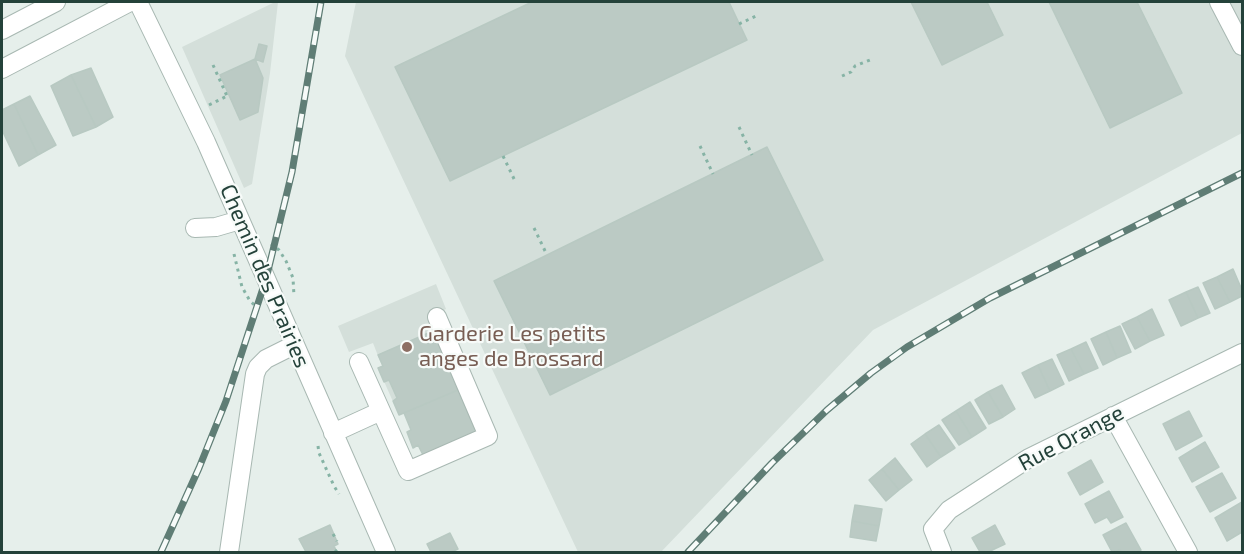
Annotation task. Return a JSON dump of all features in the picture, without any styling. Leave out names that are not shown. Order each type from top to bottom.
[{"type":"street","points":[[2,30],[56,2]]},
{"type":"street","points":[[2,69],[130,2]]},
{"type":"street","name":"Chemin des Prairies","points":[[138,2],[193,112],[386,552]]},
{"type":"street","points":[[1219,2],[1242,46]]},
{"type":"street","points":[[195,228],[216,227],[240,220]]},
{"type":"street","points":[[359,362],[408,471],[488,436],[438,317]]},
{"type":"street","points":[[229,552],[255,374],[267,358],[294,345]]},
{"type":"street","name":"Rue Orange","points":[[942,552],[933,529],[949,510],[1029,458],[1242,352]]},
{"type":"street","points":[[333,433],[381,411]]},
{"type":"street","points":[[1113,416],[1188,552]]},
{"type":"path","points":[[739,24],[758,15]]},
{"type":"path","points":[[842,76],[851,72],[855,66],[870,60]]},
{"type":"path","points":[[205,106],[228,95],[213,65]]},
{"type":"path","points":[[739,127],[752,155]]},
{"type":"path","points":[[700,146],[713,174]]},
{"type":"path","points":[[503,156],[516,183]]},
{"type":"path","points":[[534,228],[547,255]]},
{"type":"path","points":[[333,534],[337,541]]},
{"type":"shaded area","points":[[278,2],[270,73],[252,184],[244,188],[182,47]]},
{"type":"shaded area","points":[[356,2],[1242,2],[1242,133],[873,330],[661,552],[578,552],[345,56]]},
{"type":"shaded area","name":"Garderie Les petits anges de Brossard","points":[[436,284],[446,309],[427,318],[458,390],[399,415],[378,368],[382,366],[373,343],[349,352],[338,326]]},
{"type":"building","points":[[532,2],[729,2],[747,40],[450,181],[395,67]]},
{"type":"building","points":[[911,2],[987,2],[1003,35],[942,65]]},
{"type":"building","points":[[1049,2],[1137,2],[1182,93],[1110,128]]},
{"type":"building","points":[[259,44],[267,46],[263,62],[255,59]]},
{"type":"building","points":[[255,59],[263,78],[258,112],[240,120],[220,75]]},
{"type":"building","points":[[91,68],[113,117],[96,127],[71,75]]},
{"type":"building","points":[[71,75],[96,127],[73,136],[51,86]]},
{"type":"building","points":[[30,96],[56,145],[38,155],[14,104]]},
{"type":"building","points":[[14,104],[38,155],[19,166],[2,130],[2,110]]},
{"type":"building","points":[[767,147],[823,260],[550,395],[494,281]]},
{"type":"building","points":[[1233,269],[1242,290],[1242,296],[1230,302],[1217,277]]},
{"type":"building","points":[[1217,277],[1230,302],[1215,309],[1203,283]]},
{"type":"building","points":[[1198,287],[1210,313],[1198,318],[1186,292]]},
{"type":"building","points":[[1186,292],[1198,318],[1181,326],[1169,300]]},
{"type":"building","points":[[1152,309],[1164,335],[1150,341],[1137,317]]},
{"type":"building","points":[[1137,317],[1150,341],[1135,349],[1122,324]]},
{"type":"building","points":[[1120,326],[1131,352],[1117,358],[1106,332]]},
{"type":"building","points":[[433,331],[458,390],[399,415],[393,401],[397,398],[389,380],[384,382],[378,368],[383,366],[378,355]]},
{"type":"building","points":[[1106,332],[1117,358],[1103,365],[1091,339]]},
{"type":"building","points":[[1086,342],[1098,368],[1084,374],[1071,349]]},
{"type":"building","points":[[1071,349],[1084,374],[1069,381],[1057,355]]},
{"type":"building","points":[[1052,359],[1064,384],[1050,391],[1038,365]]},
{"type":"building","points":[[1038,365],[1050,391],[1035,398],[1022,373]]},
{"type":"building","points":[[1002,385],[1015,409],[1003,417],[988,392]]},
{"type":"building","points":[[458,390],[476,432],[423,455],[418,445],[413,448],[407,432],[411,430],[404,413]]},
{"type":"building","points":[[988,392],[1003,417],[989,424],[975,400]]},
{"type":"building","points":[[970,402],[986,428],[972,437],[956,411]]},
{"type":"building","points":[[956,411],[972,437],[959,445],[942,420]]},
{"type":"building","points":[[1189,411],[1202,436],[1176,450],[1163,424]]},
{"type":"building","points":[[939,425],[955,448],[941,457],[925,434]]},
{"type":"building","points":[[925,434],[941,457],[927,467],[911,444]]},
{"type":"building","points":[[1205,442],[1219,467],[1192,482],[1179,458]]},
{"type":"building","points":[[895,458],[912,480],[899,490],[882,469]]},
{"type":"building","points":[[1091,460],[1103,482],[1080,495],[1068,473]]},
{"type":"building","points":[[882,469],[899,490],[886,501],[869,480]]},
{"type":"building","points":[[1222,473],[1236,498],[1210,512],[1196,487]]},
{"type":"building","points":[[1109,491],[1123,517],[1111,523],[1107,517],[1095,523],[1085,504]]},
{"type":"building","points":[[1242,502],[1242,532],[1227,541],[1215,518]]},
{"type":"building","points":[[855,505],[882,509],[879,526],[852,521]]},
{"type":"building","points":[[852,521],[879,526],[876,541],[850,537]]},
{"type":"building","points":[[1126,523],[1141,550],[1112,552],[1103,535]]},
{"type":"building","points":[[330,525],[338,544],[334,546],[337,552],[306,552],[299,539]]},
{"type":"building","points":[[995,525],[1005,544],[988,552],[980,552],[972,538]]},
{"type":"building","points":[[450,533],[458,549],[451,552],[431,552],[427,544]]},
{"type":"railway","points":[[161,552],[226,401],[266,279],[292,172],[321,2]]},
{"type":"railway","points":[[688,552],[772,463],[827,410],[871,373],[907,347],[990,298],[1242,173]]},
{"type":"place","name":"Garderie Les petits anges de Brossard","points":[[407,347]]}]
